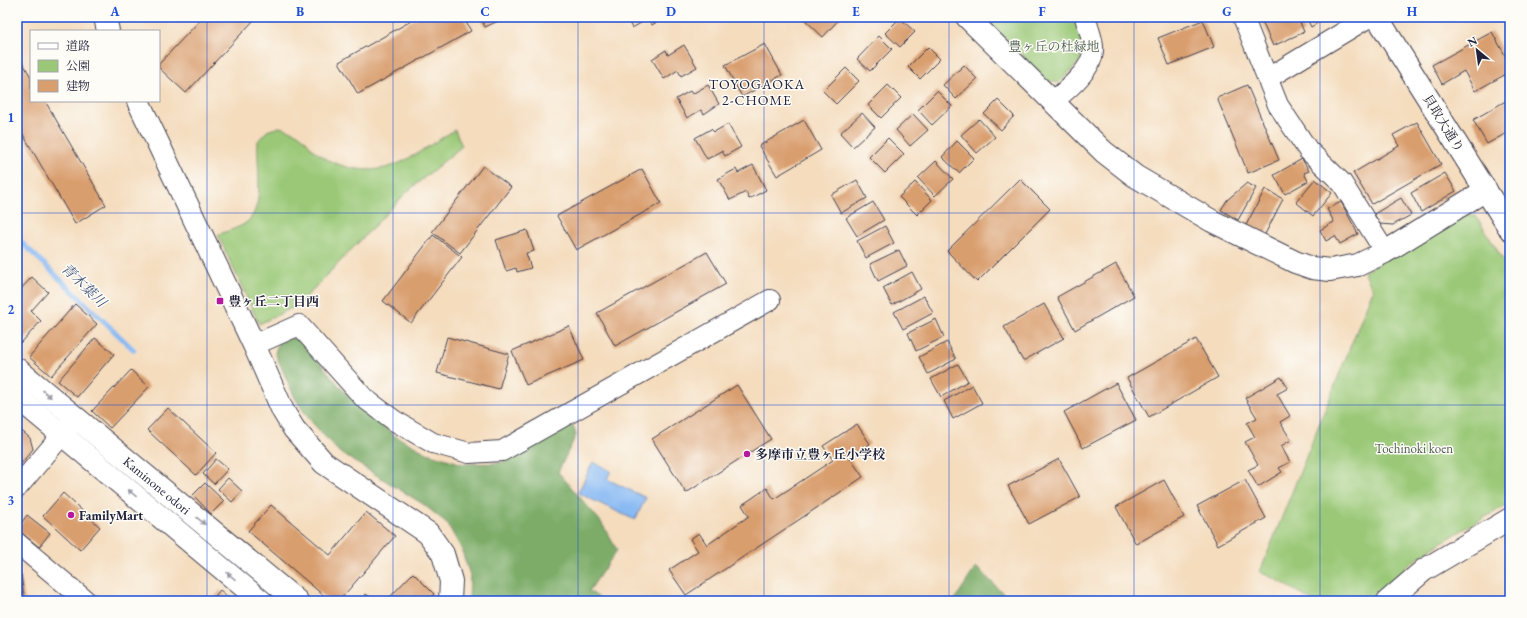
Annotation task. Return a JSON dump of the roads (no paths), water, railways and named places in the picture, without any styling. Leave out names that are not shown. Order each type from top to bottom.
[{"type":"street","points":[[105,17],[108,30]]},
{"type":"street","points":[[967,17],[1104,152],[1135,176],[1212,221],[1295,262],[1312,268],[1330,270],[1358,265],[1385,252],[1486,190]]},
{"type":"street","points":[[1053,102],[1084,71],[1092,57],[1092,44],[1085,17]]},
{"type":"street","points":[[1243,17],[1278,105],[1308,150],[1342,183],[1385,252]]},
{"type":"street","points":[[1268,78],[1369,17]]},
{"type":"street","name":"貝取大通り","points":[[1377,17],[1510,229]]},
{"type":"street","points":[[138,102],[254,345],[283,412],[308,447],[324,463],[428,533],[443,554],[451,581],[450,601]]},
{"type":"street","points":[[254,345],[299,325],[364,398],[395,421],[433,443],[469,453],[502,451],[770,300]]},
{"type":"street","name":"Kaminone odori","points":[[17,369],[297,601]]},
{"type":"street","name":"Kaminone odori","points":[[17,397],[261,601]]},
{"type":"street","points":[[17,488],[76,418]]},
{"type":"street","points":[[1388,601],[1424,570],[1510,519]]},
{"type":"street","points":[[17,543],[86,601]]},
{"type":"water","points":[[593,462],[611,471],[607,479],[646,498],[635,520],[578,493]]},
{"type":"waterway","name":"青木葉川","points":[[17,238],[134,350]]},
{"type":"place","name":"豊ヶ丘二丁目西","points":[[220,301]]},
{"type":"place","name":"多摩市立豊ヶ丘小学校","points":[[747,454]]},
{"type":"place","name":"FamilyMart","points":[[71,515]]},
{"type":"district","name":"TOYOGAOKA 2-CHOME","points":[[757,92]]},
{"type":"park label","name":"豊ヶ丘の杜緑地","points":[[1054,46]]},
{"type":"park label","name":"Tochinoki koen","points":[[1414,448]]}]
